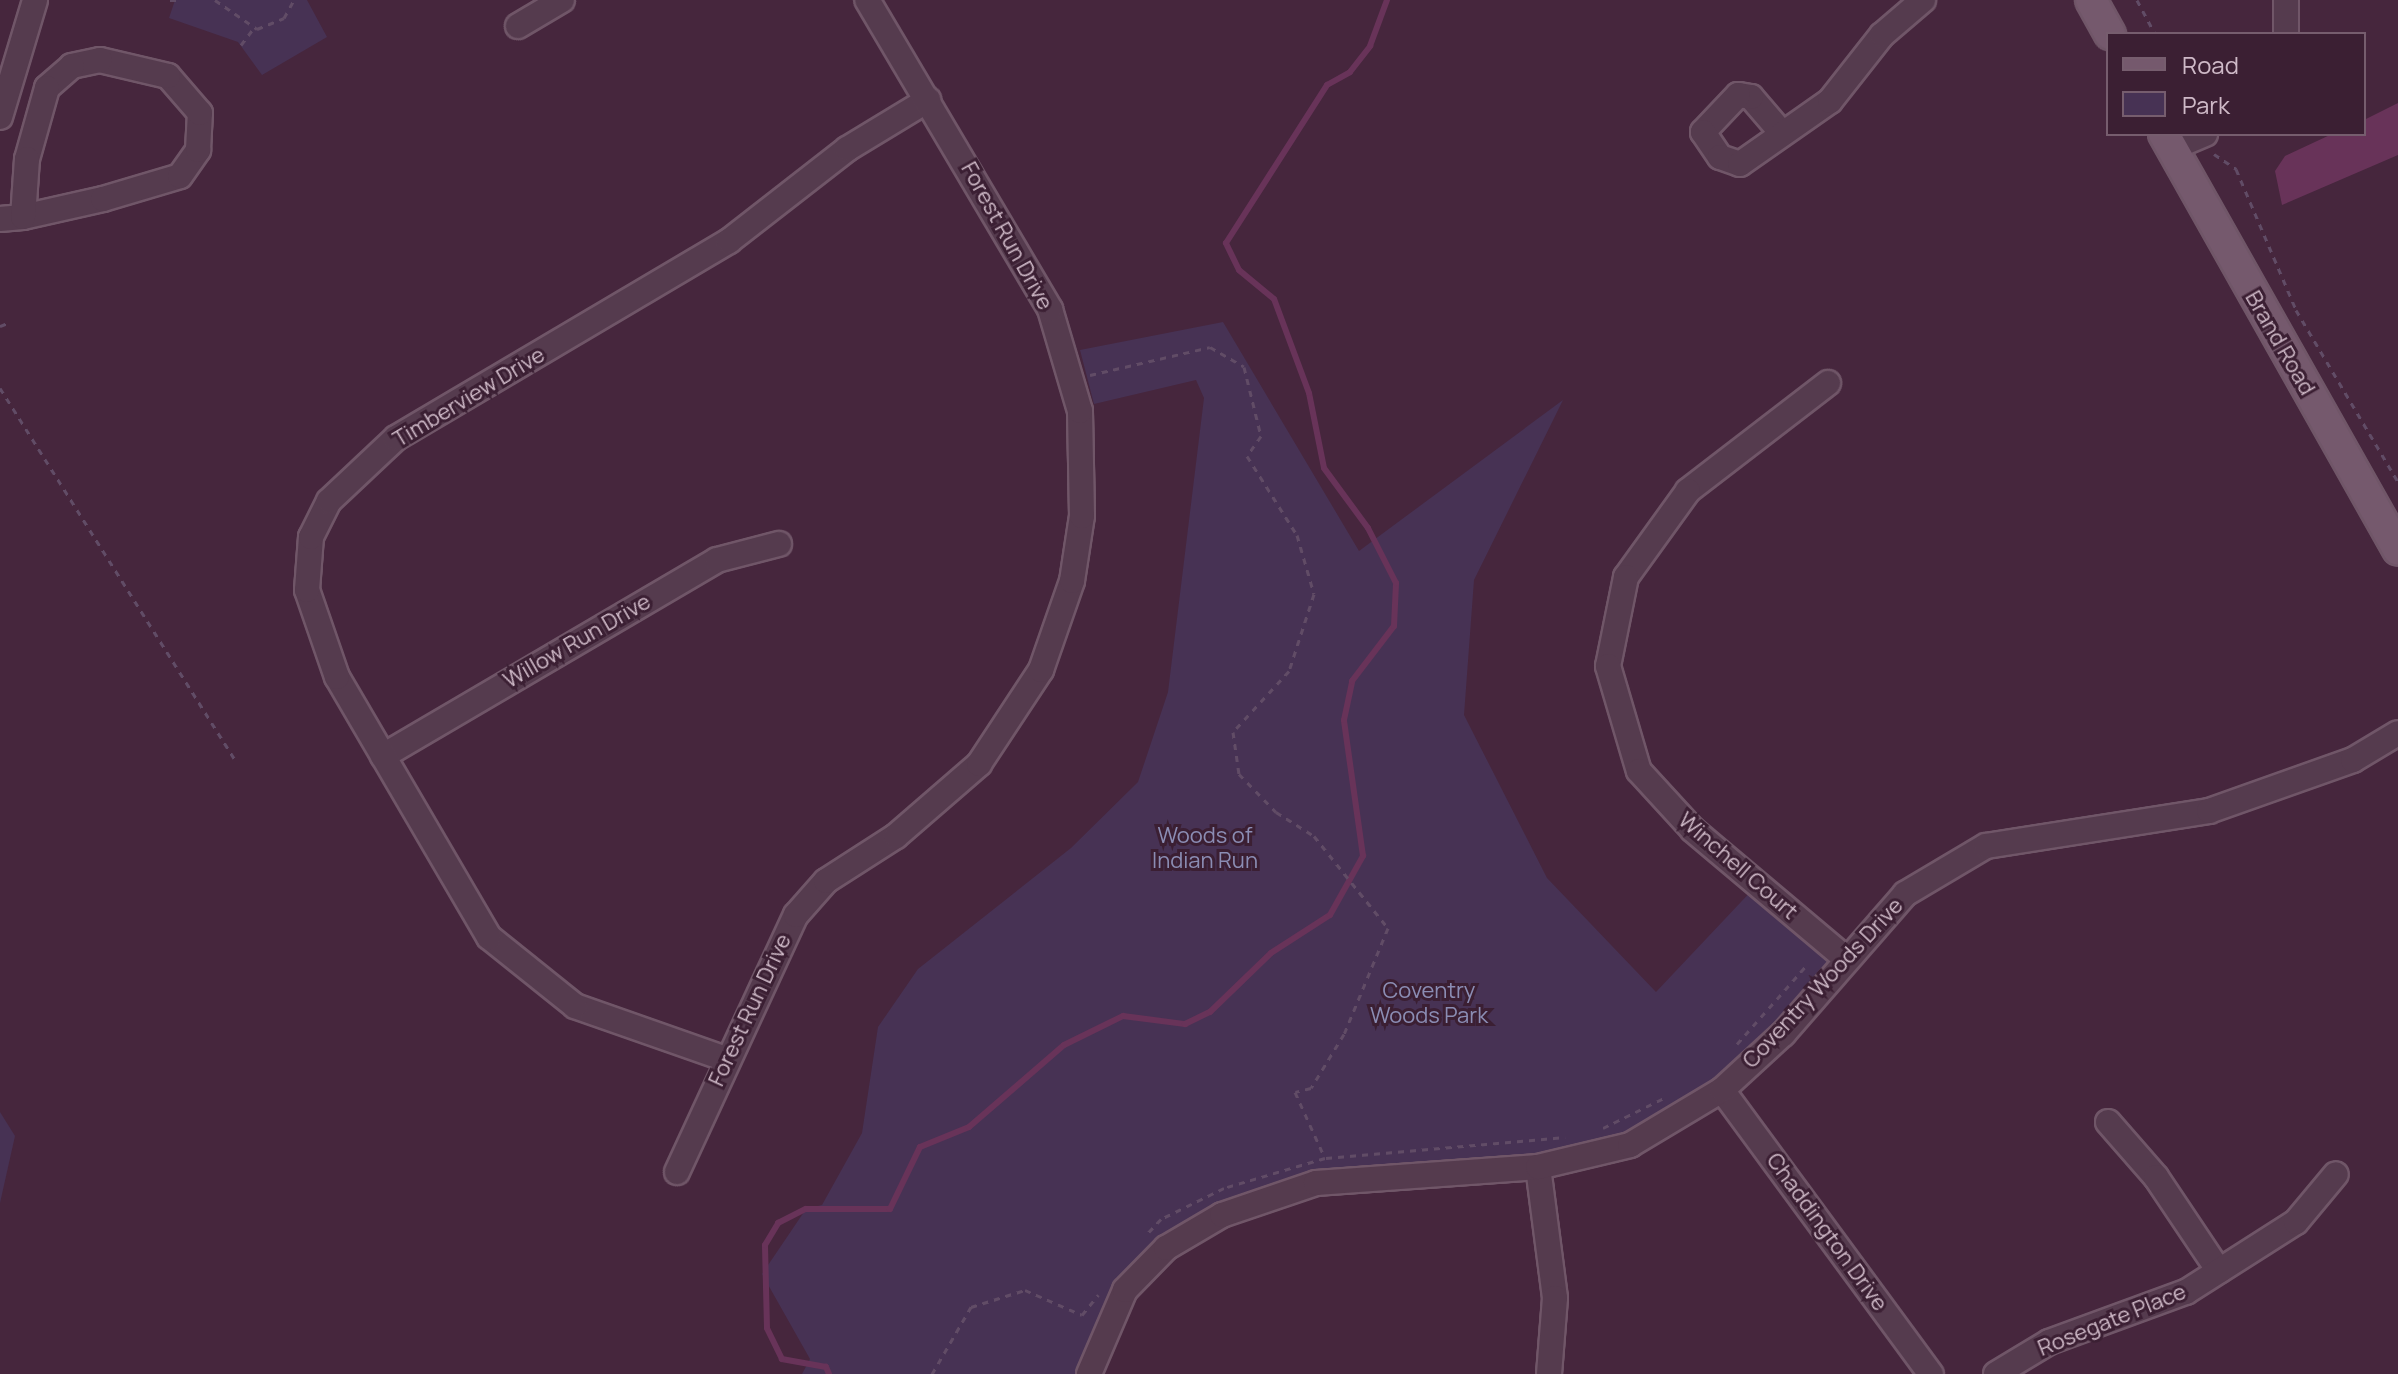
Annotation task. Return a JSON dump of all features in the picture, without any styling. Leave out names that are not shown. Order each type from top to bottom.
[{"type":"main road","points":[[2091,0],[2109,32]]},
{"type":"main road","name":"Brand Road","points":[[2168,141],[2398,550]]},
{"type":"street","points":[[0,117],[35,0]]},
{"type":"street","points":[[518,26],[562,0]]},
{"type":"street","name":"Forest Run Drive","points":[[677,1172],[726,1059],[796,915],[826,881],[896,836],[979,764],[1041,670],[1072,581],[1082,516],[1080,411],[1072,377],[1028,266],[867,0]]},
{"type":"street","points":[[1781,132],[1830,101],[1882,35],[1923,0]]},
{"type":"street","points":[[2286,0],[2286,32]]},
{"type":"street","points":[[100,60],[168,76],[200,113],[198,150],[180,176],[12,218],[47,88],[72,66],[100,60]]},
{"type":"street","name":"Timberview Drive","points":[[726,1059],[575,1006],[489,937],[337,677],[307,590],[311,537],[329,501],[396,438],[729,241],[847,149],[928,100]]},
{"type":"street","points":[[2168,141],[2194,136]]},
{"type":"street","name":"Winchell Court","points":[[1828,383],[1688,491],[1626,577],[1608,666],[1639,771],[1693,830],[1845,958]]},
{"type":"street","name":"Willow Run Drive","points":[[383,756],[717,560],[779,544]]},
{"type":"street","name":"Coventry Woods Drive","points":[[1089,1374],[1125,1290],[1166,1248],[1222,1215],[1316,1183],[1538,1167],[1630,1145],[1722,1090],[1783,1034],[1845,958],[1905,894],[1986,846],[2209,811],[2353,760],[2398,733]]},
{"type":"street","name":"Chaddington Drive","points":[[1722,1090],[1931,1374]]},
{"type":"street","points":[[2108,1122],[2156,1177],[2219,1271]]},
{"type":"street","points":[[1538,1167],[1555,1298],[1549,1374]]},
{"type":"street","name":"Rosegate Place","points":[[1996,1374],[2049,1342],[2186,1292],[2296,1222],[2336,1174]]},
{"type":"path","points":[[170,0],[181,0]]},
{"type":"path","points":[[215,0],[254,28]]},
{"type":"path","points":[[241,45],[254,28],[284,18],[294,0]]},
{"type":"path","points":[[2137,0],[2154,32]]},
{"type":"path","points":[[2206,136],[2236,169],[2296,310],[2398,482]]},
{"type":"path","points":[[0,326],[8,323]]},
{"type":"path","points":[[1072,377],[1210,347],[1244,367],[1261,436],[1247,456],[1297,535],[1314,594],[1289,671],[1233,732],[1239,774],[1314,836],[1388,928],[1344,1034],[1311,1088],[1295,1092],[1325,1158]]},
{"type":"path","points":[[0,388],[236,762]]},
{"type":"path","points":[[1730,1052],[1806,966]]},
{"type":"path","points":[[1600,1129],[1669,1095]]},
{"type":"path","points":[[1141,1241],[1161,1219],[1224,1188],[1325,1158],[1572,1137]]},
{"type":"path","points":[[932,1374],[971,1307],[1025,1290],[1082,1315],[1106,1284]]},
{"type":"green space","points":[[175,0],[307,0],[327,37],[262,75],[238,42],[169,18]]},
{"type":"green space","name":"Coventry Woods Park","points":[[1223,322],[1359,551],[1563,400],[1474,580],[1464,715],[1547,878],[1656,992],[1757,885],[1845,958],[1722,1090],[1630,1145],[1412,1174],[1222,1215],[1125,1290],[1089,1374],[802,1374],[810,1359],[762,1274],[806,1209],[822,1205],[862,1133],[878,1027],[918,969],[1071,848],[1138,782],[1168,692],[1204,398],[1196,380],[1094,404],[1080,350]]},
{"type":"green space","points":[[0,1112],[15,1136],[0,1203]]},
{"type":"shaded area","points":[[2398,103],[2398,155],[2282,205],[2275,171],[2285,156],[2328,136],[2366,136],[2366,119]]},
{"type":"waterway","points":[[829,1374],[826,1367],[782,1359],[767,1328],[765,1245],[778,1223],[806,1209],[890,1209],[920,1147],[969,1127],[1064,1045],[1123,1016],[1185,1024],[1210,1012],[1271,953],[1330,915],[1363,856],[1344,720],[1352,681],[1394,626],[1396,583],[1368,528],[1324,468],[1309,393],[1274,299],[1239,270],[1226,243],[1327,85],[1350,72],[1370,46],[1387,0]]},
{"type":"park label","name":"Woods of Indian Run","points":[[1205,848]]}]
